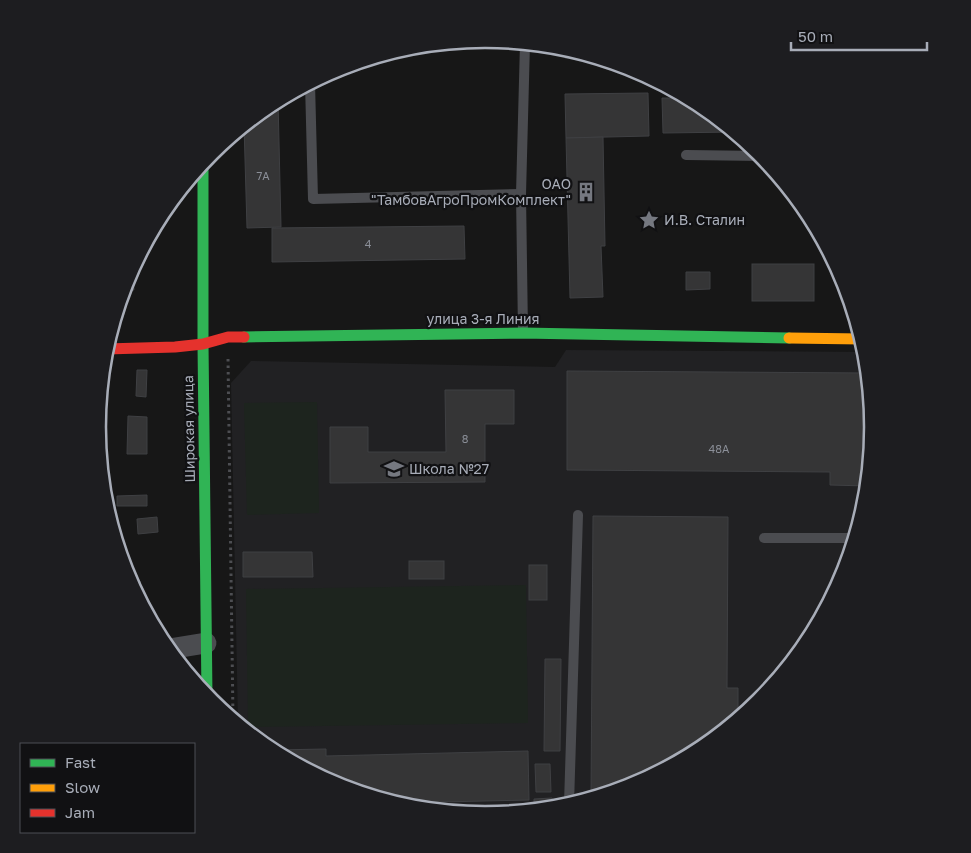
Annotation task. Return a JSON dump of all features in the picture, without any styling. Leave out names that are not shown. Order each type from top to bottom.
[{"type":"street","name":"Широкая улица","points":[[203,175],[207,682]]},
{"type":"street","name":"улица 3-я Линия","points":[[115,349],[166,348],[203,344],[228,337],[523,333],[854,339]]},
{"type":"street","points":[[178,648],[206,643]]},
{"type":"lane","points":[[523,333],[521,194],[525,50]]},
{"type":"lane","points":[[310,91],[313,199],[521,194]]},
{"type":"lane","points":[[686,155],[750,156]]},
{"type":"lane","points":[[569,796],[578,515]]},
{"type":"lane","points":[[764,538],[847,538]]},
{"type":"path","points":[[228,337],[233,708]]},
{"type":"shaded area","points":[[566,350],[857,352],[864,402],[864,451],[852,525],[836,572],[814,616],[801,637],[770,676],[735,711],[696,742],[631,777],[584,793],[510,805],[461,805],[387,793],[340,777],[296,755],[275,742],[238,713],[231,383],[251,361],[555,367]]},
{"type":"shaded area","points":[[317,402],[319,513],[247,515],[244,403]]},
{"type":"shaded area","points":[[526,585],[528,723],[255,727],[248,721],[246,589]]},
{"type":"building","points":[[648,93],[649,136],[566,138],[565,94]]},
{"type":"building","points":[[662,98],[675,98],[696,111],[723,132],[663,133]]},
{"type":"building","points":[[278,109],[281,227],[247,228],[244,135]]},
{"type":"building","name":"ОАО \"ТамбовАгроПромКомплект\"","points":[[603,137],[605,246],[601,246],[603,297],[570,298],[566,138]]},
{"type":"building","points":[[464,226],[465,259],[272,262],[272,228]]},
{"type":"building","points":[[752,264],[814,264],[814,301],[752,301]]},
{"type":"building","points":[[686,272],[710,272],[710,289],[686,290]]},
{"type":"building","points":[[137,370],[147,370],[146,397],[136,396]]},
{"type":"building","points":[[567,371],[860,373],[864,402],[864,451],[859,486],[830,485],[830,472],[567,470]]},
{"type":"building","points":[[445,390],[514,390],[514,424],[485,424],[485,482],[330,483],[330,427],[368,427],[368,452],[446,452]]},
{"type":"building","points":[[128,416],[147,417],[147,454],[127,454]]},
{"type":"building","points":[[147,495],[147,506],[117,506],[117,496]]},
{"type":"building","points":[[593,516],[728,517],[727,688],[738,688],[738,708],[696,742],[675,755],[631,777],[591,791]]},
{"type":"building","points":[[157,517],[158,532],[138,534],[137,519]]},
{"type":"building","points":[[243,552],[312,552],[313,577],[243,577]]},
{"type":"building","points":[[409,561],[444,561],[444,579],[409,579]]},
{"type":"building","points":[[529,565],[547,565],[547,600],[529,600]]},
{"type":"building","points":[[545,659],[561,659],[560,751],[544,751]]},
{"type":"building","points":[[326,749],[326,756],[528,751],[529,800],[437,802],[387,793],[340,777],[287,750]]},
{"type":"building","points":[[535,764],[550,764],[551,792],[536,792]]},
{"type":"building","points":[[552,798],[552,799],[534,802],[534,799]]},
{"type":"traffic: fast","points":[[203,175],[207,682]]},
{"type":"traffic: fast","points":[[244,337],[523,333],[789,338]]},
{"type":"traffic: slow","points":[[789,338],[854,339]]},
{"type":"traffic: jam","points":[[115,349],[175,347],[203,344],[228,337],[244,337]]},
{"type":"place","name":"ОАО \"ТамбовАгроПромКомплект\"","points":[[586,192]]},
{"type":"place","name":"И.В. Сталин","points":[[649,220]]},
{"type":"place","name":"Школа №27","points":[[394,469]]}]
